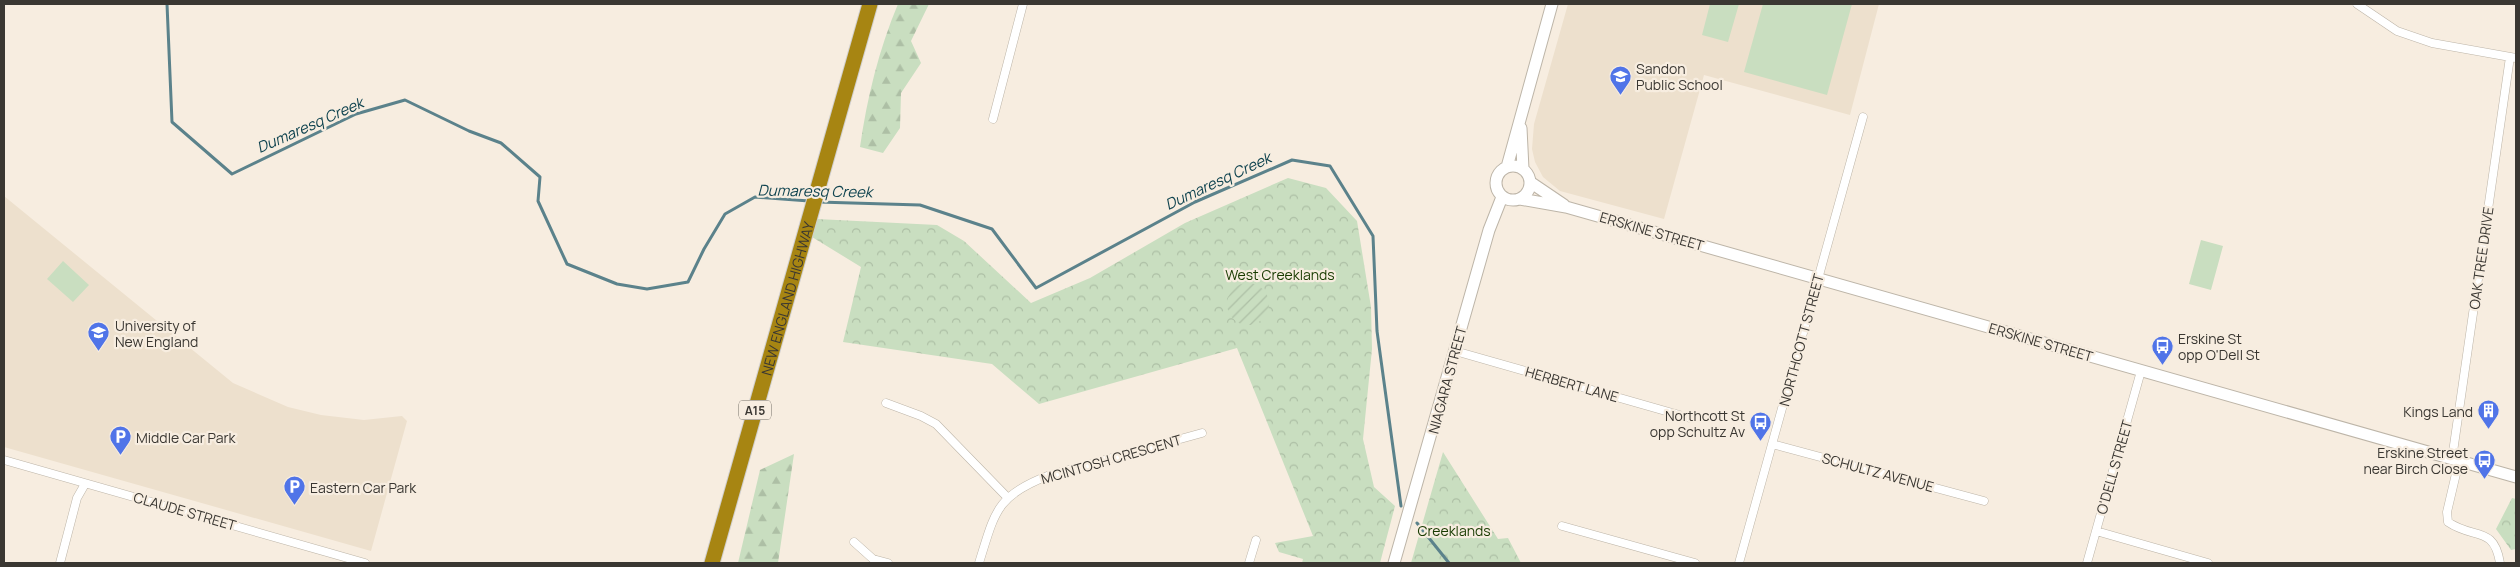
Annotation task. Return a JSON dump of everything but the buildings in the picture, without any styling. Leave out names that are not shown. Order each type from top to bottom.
[{"type":"highway","name":"NEW ENGLAND HIGHWAY","points":[[712,563],[870,4]]},
{"type":"street","points":[[993,119],[1024,4]]},
{"type":"street","points":[[1507,167],[1552,4]]},
{"type":"street","points":[[2357,4],[2397,31],[2432,43],[2513,57]]},
{"type":"street","name":"OAK TREE DRIVE","points":[[2500,563],[2496,544],[2488,537],[2460,530],[2448,522],[2447,512],[2513,57]]},
{"type":"street","points":[[1520,116],[1523,169],[1530,182],[1528,192],[1520,199],[1510,200],[1502,197],[1497,190],[1495,179],[1507,167],[1512,166],[1523,169]]},
{"type":"street","name":"NORTHCOTT STREET","points":[[1739,563],[1863,118]]},
{"type":"street","name":"ERSKINE STREET","points":[[1530,182],[1566,207]]},
{"type":"street","name":"NIAGARA STREET","points":[[1394,563],[1488,230],[1502,197]]},
{"type":"street","name":"ERSKINE STREET","points":[[1520,199],[1566,207],[2516,477]]},
{"type":"street","name":"HERBERT LANE","points":[[1454,350],[1690,418]]},
{"type":"street","name":"O'DELL STREET","points":[[2087,563],[2141,371]]},
{"type":"street","points":[[886,403],[921,416],[936,424],[1007,496]]},
{"type":"street","name":"MCINTOSH CRESCENT","points":[[979,563],[992,520],[1007,496],[1027,483],[1202,433]]},
{"type":"street","name":"SCHULTZ AVENUE","points":[[1772,444],[1984,501]]},
{"type":"street","name":"CLAUDE STREET","points":[[4,460],[365,563]]},
{"type":"street","points":[[60,563],[77,498],[85,484]]},
{"type":"street","points":[[1562,526],[1695,563]]},
{"type":"street","points":[[2096,531],[2208,563]]},
{"type":"street","points":[[1249,563],[1256,540]]},
{"type":"street","points":[[854,542],[872,559],[888,563]]},
{"type":"shaded area","name":"Sandon Public School","points":[[1568,4],[1879,4],[1850,115],[1704,75],[1664,219],[1560,191],[1543,177],[1535,162],[1532,149],[1534,124]]},
{"type":"shaded area","name":"University of New England","points":[[4,196],[233,383],[288,407],[321,415],[364,420],[402,416],[407,421],[371,551],[4,447]]},
{"type":"green space","points":[[898,4],[929,4],[911,41],[921,63],[901,93],[900,128],[883,153],[860,147],[874,74]]},
{"type":"green space","points":[[1710,4],[1739,4],[1728,42],[1702,35]]},
{"type":"green space","points":[[1763,4],[1852,4],[1827,95],[1744,72]]},
{"type":"green space","name":"West Creeklands","points":[[1288,178],[1326,188],[1357,221],[1371,307],[1372,349],[1363,439],[1374,487],[1395,506],[1380,563],[1302,563],[1303,559],[1279,552],[1275,543],[1313,536],[1237,348],[1039,404],[992,364],[843,342],[861,267],[812,237],[817,219],[937,225],[964,241],[1031,303],[1090,278],[1185,223]]},
{"type":"green space","points":[[2201,240],[2223,246],[2211,290],[2189,284]]},
{"type":"green space","points":[[63,261],[89,285],[73,302],[47,279]]},
{"type":"green space","points":[[1248,283],[1263,289],[1269,304],[1263,319],[1248,325],[1233,319],[1227,304],[1233,289]]},
{"type":"green space","name":"Creeklands","points":[[1443,452],[1498,539],[1508,538],[1521,563],[1411,563]]},
{"type":"green space","points":[[794,454],[778,563],[738,563],[760,470]]},
{"type":"green space","points":[[2512,498],[2516,499],[2516,549],[2511,550],[2496,529]]},
{"type":"waterway","name":"Dumaresq Creek","points":[[167,4],[172,122],[232,174],[356,114],[405,100],[469,131],[501,143],[540,177],[538,201],[567,264],[617,284],[647,289],[688,282],[704,249],[725,214],[755,197],[809,201]]},
{"type":"waterway","name":"Dumaresq Creek","points":[[818,202],[920,205],[992,229],[1036,288],[1195,202],[1292,160],[1330,166],[1373,236],[1377,331],[1401,506]]},
{"type":"waterway","name":"Dumaresq Creek","points":[[1417,523],[1449,563]]},
{"type":"place","name":"Sandon Public School","points":[[1620,95]]},
{"type":"place","name":"University of New England","points":[[99,352]]},
{"type":"place","name":"Erskine St opp O'Dell St","points":[[2162,365]]},
{"type":"place","name":"Kings Land","points":[[2489,430]]},
{"type":"place","name":"Northcott St opp Schultz Av","points":[[1761,442]]},
{"type":"place","name":"Middle Car Park","points":[[120,456]]},
{"type":"place","name":"Erskine Street near Birch Close","points":[[2484,479]]},
{"type":"place","name":"Eastern Car Park","points":[[294,506]]}]
